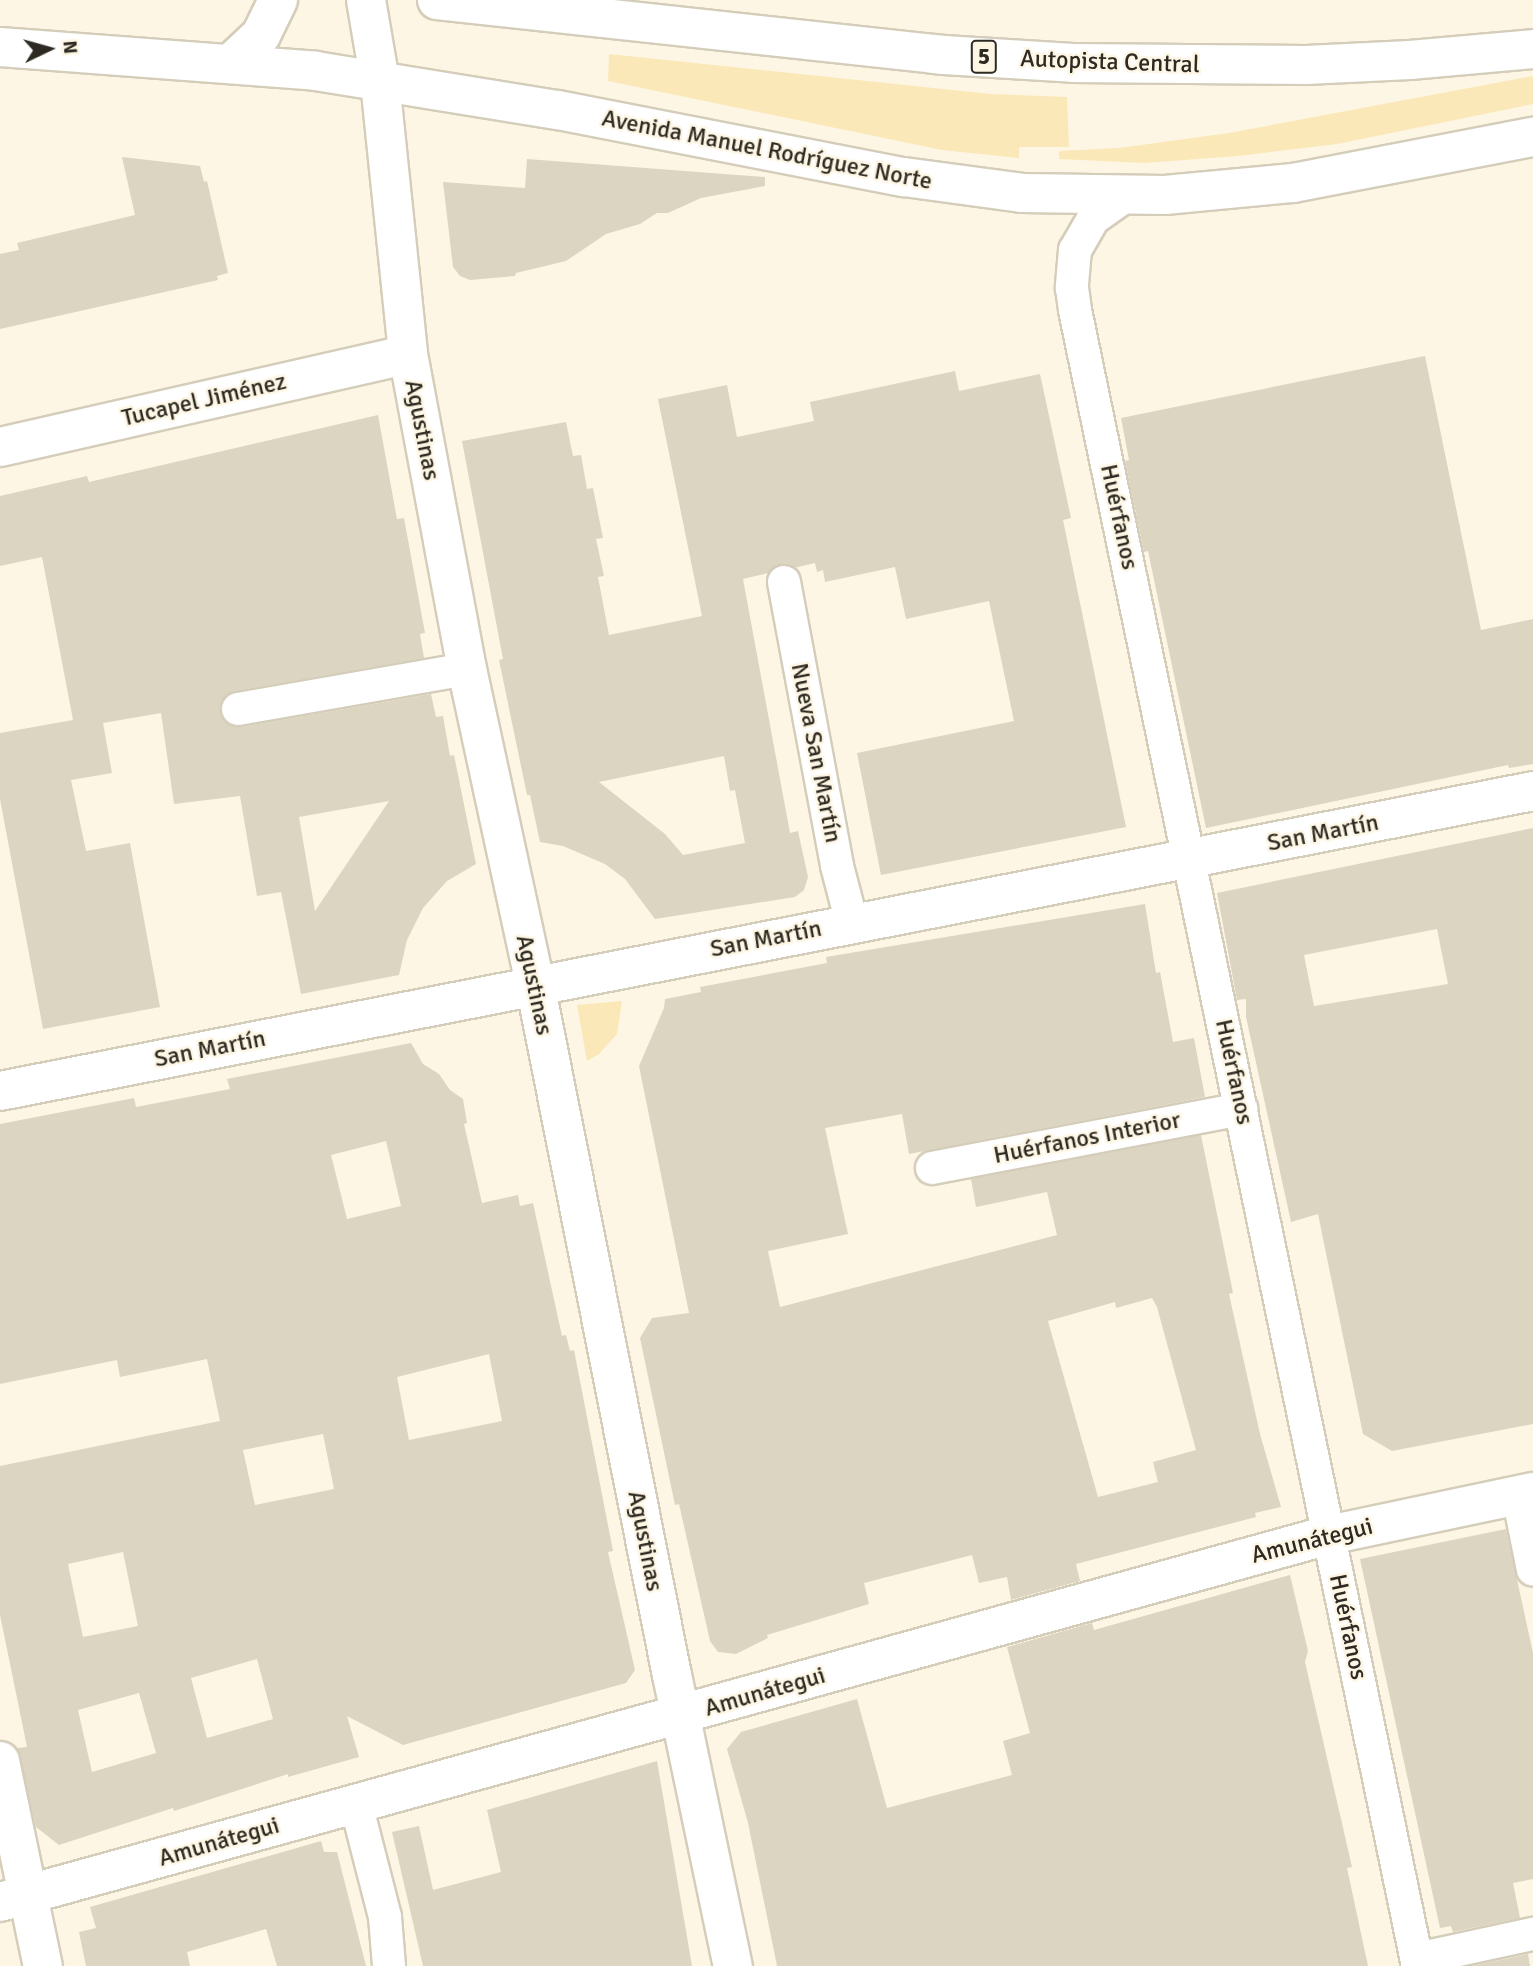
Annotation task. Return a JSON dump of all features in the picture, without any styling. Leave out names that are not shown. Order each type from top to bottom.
[{"type":"main road","name":"Autopista Central","points":[[437,0],[944,55],[1073,63],[1306,65],[1423,59],[1533,48]]},
{"type":"main road","points":[[230,64],[254,43],[275,9]]},
{"type":"main road","name":"Agustinas","points":[[369,15],[380,82],[408,354],[467,669],[535,984],[680,1716],[733,1966]]},
{"type":"main road","name":"Avenida Manuel Rodríguez Norte","points":[[0,47],[316,71],[558,110],[964,187],[1124,197],[1293,183],[1533,137]]},
{"type":"main road","name":"Tucapel Jiménez","points":[[0,447],[408,354]]},
{"type":"main road","name":"San Martín","points":[[0,1091],[1533,790]]},
{"type":"main road","name":"Amunátegui","points":[[14,1899],[1329,1535],[1526,1493]]},
{"type":"main road","points":[[0,1761],[14,1899],[43,1966]]},
{"type":"street","name":"Huérfanos","points":[[1124,197],[1107,206],[1082,234],[1075,250],[1072,288],[1418,1962]]},
{"type":"street","name":"Nueva San Martín","points":[[784,582],[837,866],[852,923]]},
{"type":"street","points":[[238,709],[467,669]]},
{"type":"street","name":"Huérfanos Interior","points":[[932,1168],[1241,1109]]},
{"type":"street","points":[[1526,1493],[1533,1570]]},
{"type":"street","points":[[356,1804],[385,1917],[389,1966]]},
{"type":"street","points":[[1418,1962],[1533,1934]]},
{"type":"shaded area","points":[[609,54],[991,94],[1067,97],[1069,147],[1019,147],[1019,158],[942,150],[608,81]]},
{"type":"shaded area","points":[[1533,76],[1533,104],[1337,144],[1238,156],[1144,163],[1059,159],[1059,151],[1119,148],[1229,133]]},
{"type":"shaded area","points":[[622,1001],[617,1034],[599,1054],[587,1061],[577,1005]]},
{"type":"building","points":[[122,157],[200,166],[204,182],[207,181],[228,273],[217,276],[218,280],[0,329],[0,254],[19,250],[17,243],[135,215]]},
{"type":"building","points":[[527,159],[765,177],[765,186],[701,198],[668,213],[657,213],[640,224],[606,234],[566,261],[516,273],[515,276],[470,280],[460,276],[453,267],[443,182],[525,188]]},
{"type":"building","points":[[1425,356],[1481,630],[1533,619],[1533,764],[1509,768],[1508,765],[1206,828],[1148,551],[1144,552],[1125,461],[1129,460],[1121,418]]},
{"type":"building","points":[[955,371],[959,391],[1040,374],[1071,518],[1063,520],[1126,827],[881,875],[857,753],[1014,721],[989,601],[906,619],[895,567],[825,582],[823,570],[817,572],[815,563],[794,568],[781,564],[768,573],[743,579],[790,833],[798,831],[808,877],[804,890],[795,897],[655,919],[625,879],[605,864],[563,846],[540,842],[530,795],[527,795],[499,660],[503,659],[462,441],[566,422],[573,456],[581,455],[587,489],[593,488],[603,538],[596,539],[604,576],[598,577],[609,635],[702,616],[658,399],[727,385],[737,437],[814,421],[810,402]],"holes":[[[724,756],[730,791],[735,790],[745,843],[683,855],[665,834],[599,782]]]},
{"type":"building","points":[[378,415],[397,519],[404,518],[425,633],[420,634],[424,658],[235,691],[221,702],[220,713],[231,726],[241,727],[431,694],[436,717],[443,716],[450,756],[454,755],[476,864],[447,881],[423,908],[407,940],[399,975],[301,994],[281,892],[257,896],[240,796],[174,804],[161,713],[103,723],[112,773],[71,780],[86,851],[130,843],[160,1007],[43,1029],[0,799],[0,733],[73,720],[42,557],[0,566],[0,496],[87,476],[89,482]],"holes":[[[389,801],[315,911],[299,817]]]},
{"type":"building","points":[[1533,828],[1533,1424],[1392,1451],[1363,1434],[1318,1214],[1291,1222],[1246,1017],[1246,999],[1237,1000],[1217,893]],"holes":[[[1437,929],[1448,984],[1314,1006],[1304,955]]]},
{"type":"building","points":[[1145,904],[1156,973],[1160,972],[1173,1042],[1194,1038],[1205,1097],[909,1154],[902,1114],[825,1128],[848,1234],[768,1251],[780,1307],[1057,1235],[1047,1192],[976,1207],[971,1179],[1201,1135],[1233,1293],[1229,1294],[1260,1434],[1281,1507],[1255,1513],[1256,1517],[1076,1564],[1080,1581],[1011,1600],[1007,1577],[979,1583],[972,1555],[864,1583],[869,1604],[767,1635],[768,1638],[736,1654],[718,1652],[710,1641],[679,1504],[675,1505],[640,1338],[652,1318],[689,1313],[639,1066],[664,1008],[665,999],[701,992],[700,987],[827,963],[826,957]],"holes":[[[1152,1298],[1157,1307],[1196,1450],[1153,1462],[1158,1482],[1098,1497],[1048,1321],[1115,1302],[1116,1308]]]},
{"type":"building","points":[[411,1043],[423,1064],[439,1074],[450,1090],[463,1099],[467,1123],[464,1124],[482,1203],[518,1195],[520,1206],[533,1203],[562,1336],[566,1335],[570,1351],[574,1350],[613,1551],[608,1552],[635,1670],[626,1683],[403,1745],[347,1716],[359,1757],[288,1777],[288,1774],[59,1845],[36,1827],[17,1748],[27,1747],[0,1615],[0,1466],[220,1421],[207,1359],[120,1377],[117,1360],[0,1384],[0,1124],[134,1098],[136,1107],[230,1089],[227,1079]],"holes":[[[386,1141],[401,1206],[347,1219],[331,1155]],[[489,1354],[502,1421],[409,1440],[397,1377]],[[323,1434],[334,1489],[255,1505],[243,1450]],[[123,1552],[138,1626],[83,1637],[68,1564]],[[257,1659],[273,1719],[207,1738],[191,1678]],[[139,1693],[156,1753],[92,1772],[78,1710]]]},
{"type":"building","points":[[1506,1529],[1533,1653],[1533,1879],[1513,1883],[1520,1918],[1453,1932],[1451,1926],[1440,1928],[1360,1559]]},
{"type":"building","points":[[1290,1575],[1308,1651],[1305,1662],[1352,1867],[1347,1868],[1368,1966],[777,1966],[748,1823],[727,1749],[741,1732],[857,1699],[887,1808],[1012,1775],[1003,1741],[1030,1733],[1007,1647],[1092,1623],[1094,1630]]},
{"type":"building","points":[[657,1761],[692,1966],[423,1966],[392,1832],[419,1826],[433,1890],[501,1872],[487,1810]]},
{"type":"building","points":[[321,1841],[324,1852],[337,1852],[366,1966],[277,1966],[266,1929],[187,1952],[190,1966],[86,1966],[79,1932],[96,1928],[90,1907]]},
{"type":"building","points":[[1528,1954],[1530,1966],[1472,1966]]}]
